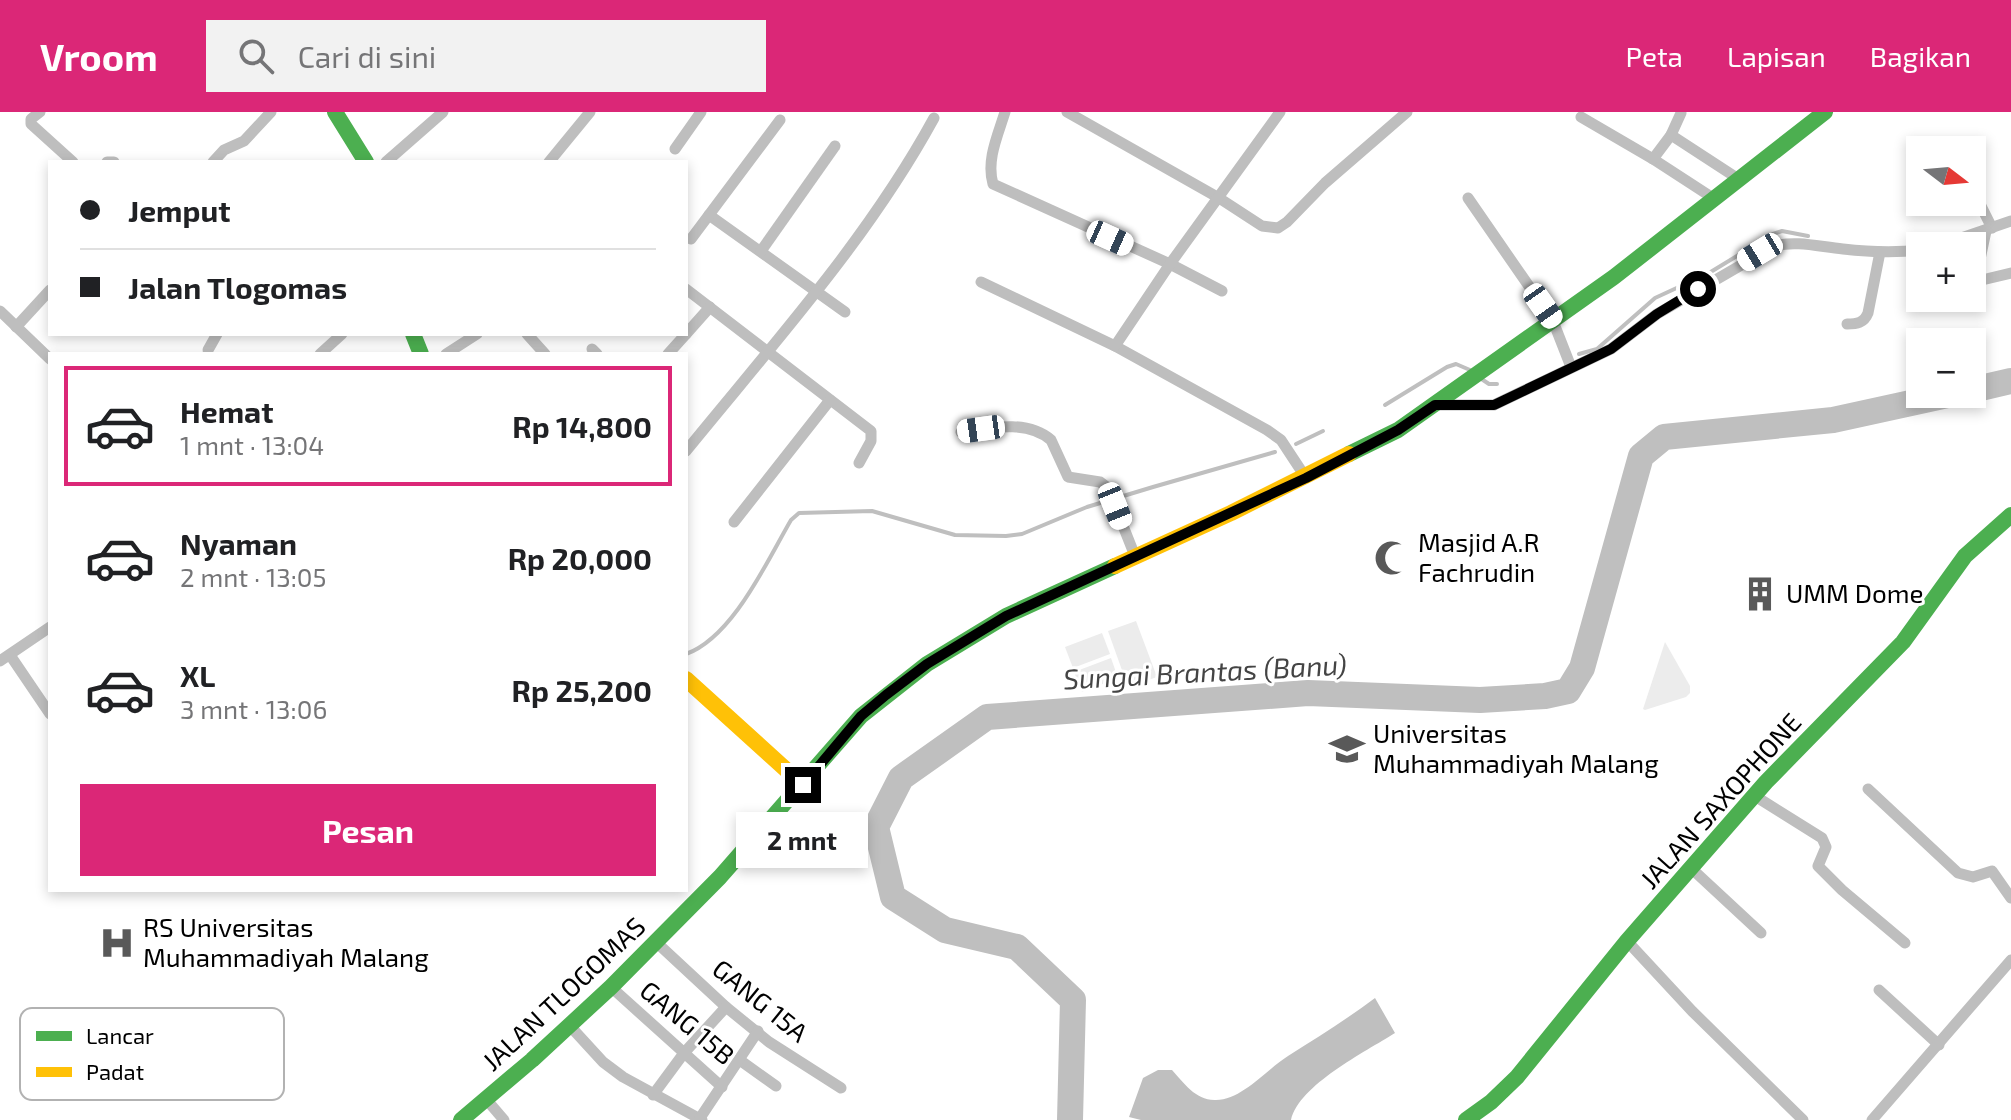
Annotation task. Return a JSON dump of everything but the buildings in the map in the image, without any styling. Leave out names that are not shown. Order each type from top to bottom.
[{"type":"main road","points":[[335,112],[365,160]]},
{"type":"main road","name":"JALAN TLOGOMAS","points":[[461,1120],[611,987],[720,877],[861,716],[927,664],[1006,616],[1306,478],[1398,430],[1553,321],[1825,112]]},
{"type":"main road","name":"JALAN SAXOPHONE","points":[[1466,1120],[1517,1077],[1627,941],[1766,782],[1903,642],[1965,556],[2011,515]]},
{"type":"main road","points":[[688,681],[803,785]]},
{"type":"street","points":[[215,160],[224,150],[244,141],[271,112]]},
{"type":"street","points":[[388,160],[443,112]]},
{"type":"street","points":[[551,160],[590,112]]},
{"type":"street","points":[[675,149],[701,112]]},
{"type":"street","points":[[1005,112],[991,159],[993,184],[1170,264],[1222,291]]},
{"type":"street","points":[[1067,112],[1219,198],[1262,226],[1278,228],[1407,112]]},
{"type":"street","points":[[1115,346],[1280,112]]},
{"type":"street","points":[[1653,159],[1671,135],[1681,113]]},
{"type":"street","points":[[32,114],[31,124],[71,160]]},
{"type":"street","points":[[1581,117],[1713,198]]},
{"type":"street","points":[[688,448],[817,292],[896,182],[934,118]]},
{"type":"street","points":[[691,239],[780,120]]},
{"type":"street","points":[[1671,135],[1737,178]]},
{"type":"street","points":[[761,251],[835,146]]},
{"type":"street","points":[[1468,198],[1553,321],[1571,367]]},
{"type":"street","points":[[709,215],[845,312]]},
{"type":"street","points":[[1985,216],[1989,230],[1976,278],[1982,280],[2011,273]]},
{"type":"street","points":[[1983,232],[2011,221]]},
{"type":"street","points":[[1435,405],[1494,405],[1611,349],[1670,305],[1774,246],[1785,243],[1880,252],[1906,251]]},
{"type":"street","points":[[1847,324],[1865,320],[1880,252]]},
{"type":"street","points":[[981,282],[1115,346],[1267,430],[1281,440],[1306,478]]},
{"type":"street","points":[[688,290],[871,431],[873,436],[859,463]]},
{"type":"street","points":[[16,327],[48,292]]},
{"type":"street","points":[[688,332],[710,307]]},
{"type":"street","points":[[0,311],[48,357]]},
{"type":"street","points":[[208,350],[216,336]]},
{"type":"street","points":[[322,352],[340,336]]},
{"type":"street","points":[[449,352],[474,336]]},
{"type":"street","points":[[529,336],[543,352]]},
{"type":"street","points":[[670,352],[684,336]]},
{"type":"street","points":[[734,522],[830,400]]},
{"type":"street","points":[[961,432],[1014,426],[1040,433],[1051,440],[1068,477],[1105,484],[1135,556]]},
{"type":"street","points":[[48,628],[5,658],[48,712]]},
{"type":"street","points":[[1868,789],[1958,873],[1973,877],[1992,871],[2011,898]]},
{"type":"street","points":[[1755,796],[1822,838],[1826,847],[1818,866],[1905,943]]},
{"type":"street","points":[[1692,869],[1761,933]]},
{"type":"street","points":[[1627,941],[1692,1011],[1803,1120]]},
{"type":"street","name":"GANG 15A","points":[[656,942],[769,1042],[841,1088]]},
{"type":"street","points":[[1872,1120],[2011,960]]},
{"type":"street","name":"GANG 15B","points":[[611,987],[722,1087],[758,1031]]},
{"type":"street","points":[[1879,990],[1939,1045]]},
{"type":"street","points":[[653,1095],[684,1053],[726,1007]]},
{"type":"street","points":[[570,1026],[603,1062],[623,1077],[701,1119],[722,1087]]},
{"type":"street","points":[[741,1061],[776,1086]]},
{"type":"street","points":[[486,1099],[504,1120]]},
{"type":"shaded area","points":[[1136,621],[1157,677],[1128,687],[1108,631]]},
{"type":"shaded area","points":[[1102,633],[1110,654],[1073,668],[1065,647]]},
{"type":"shaded area","points":[[1665,642],[1690,686],[1690,693],[1645,710],[1643,709]]},
{"type":"shaded area","points":[[1111,658],[1118,678],[1082,692],[1074,672]]},
{"type":"shaded area","points":[[1375,998],[1395,1033],[1320,1082],[1306,1094],[1291,1120],[1141,1120],[1129,1117],[1143,1078],[1158,1070],[1172,1070],[1202,1098],[1226,1099],[1245,1090],[1280,1062]]},
{"type":"waterway","points":[[1579,354],[1597,349],[1655,298],[1709,273],[1773,234],[1782,231],[1808,236]]},
{"type":"waterway","points":[[1385,405],[1447,367],[1456,364],[1470,370]]},
{"type":"waterway","points":[[1480,378],[1489,384],[1497,384]]},
{"type":"waterway","name":"Sungai Brantas (Banu)","points":[[1986,387],[2011,381]]},
{"type":"waterway","name":"Sungai Brantas (Banu)","points":[[1070,1120],[1073,1000],[1017,947],[945,930],[893,897],[876,827],[901,778],[987,717],[1308,693],[1480,700],[1545,696],[1568,691],[1582,668],[1641,456],[1664,437],[1833,420],[1906,404]]},
{"type":"waterway","points":[[1296,444],[1323,431]]},
{"type":"waterway","points":[[688,653],[719,632],[734,615],[791,520],[799,513],[872,511],[955,535],[1022,534],[1087,507],[1275,452]]},
{"type":"traffic: fast","points":[[335,112],[365,160]]},
{"type":"traffic: fast","points":[[1349,454],[1398,430],[1614,277],[1825,112]]},
{"type":"traffic: fast","points":[[414,336],[420,352]]},
{"type":"traffic: fast","points":[[1466,1120],[1517,1077],[1627,941],[1766,782],[1903,642],[1965,556],[2011,515]]},
{"type":"traffic: fast","points":[[461,1120],[611,987],[720,877],[861,716],[927,664],[1006,616],[1115,566]]},
{"type":"traffic: slow","points":[[1115,566],[1349,454]]},
{"type":"traffic: slow","points":[[688,681],[803,785]]},
{"type":"place","name":"Masjid A.R Fachrudin","points":[[1392,558]]},
{"type":"place","name":"UMM Dome","points":[[1760,594]]},
{"type":"place","name":"Universitas Muhammadiyah Malang","points":[[1347,749]]},
{"type":"place","name":"RS Universitas Muhammadiyah Malang","points":[[117,943]]},
{"type":"route","points":[[803,785],[861,716],[886,695],[927,664],[1006,616],[1345,459],[1398,430],[1435,405],[1494,405],[1611,349],[1670,305],[1698,289]]}]
